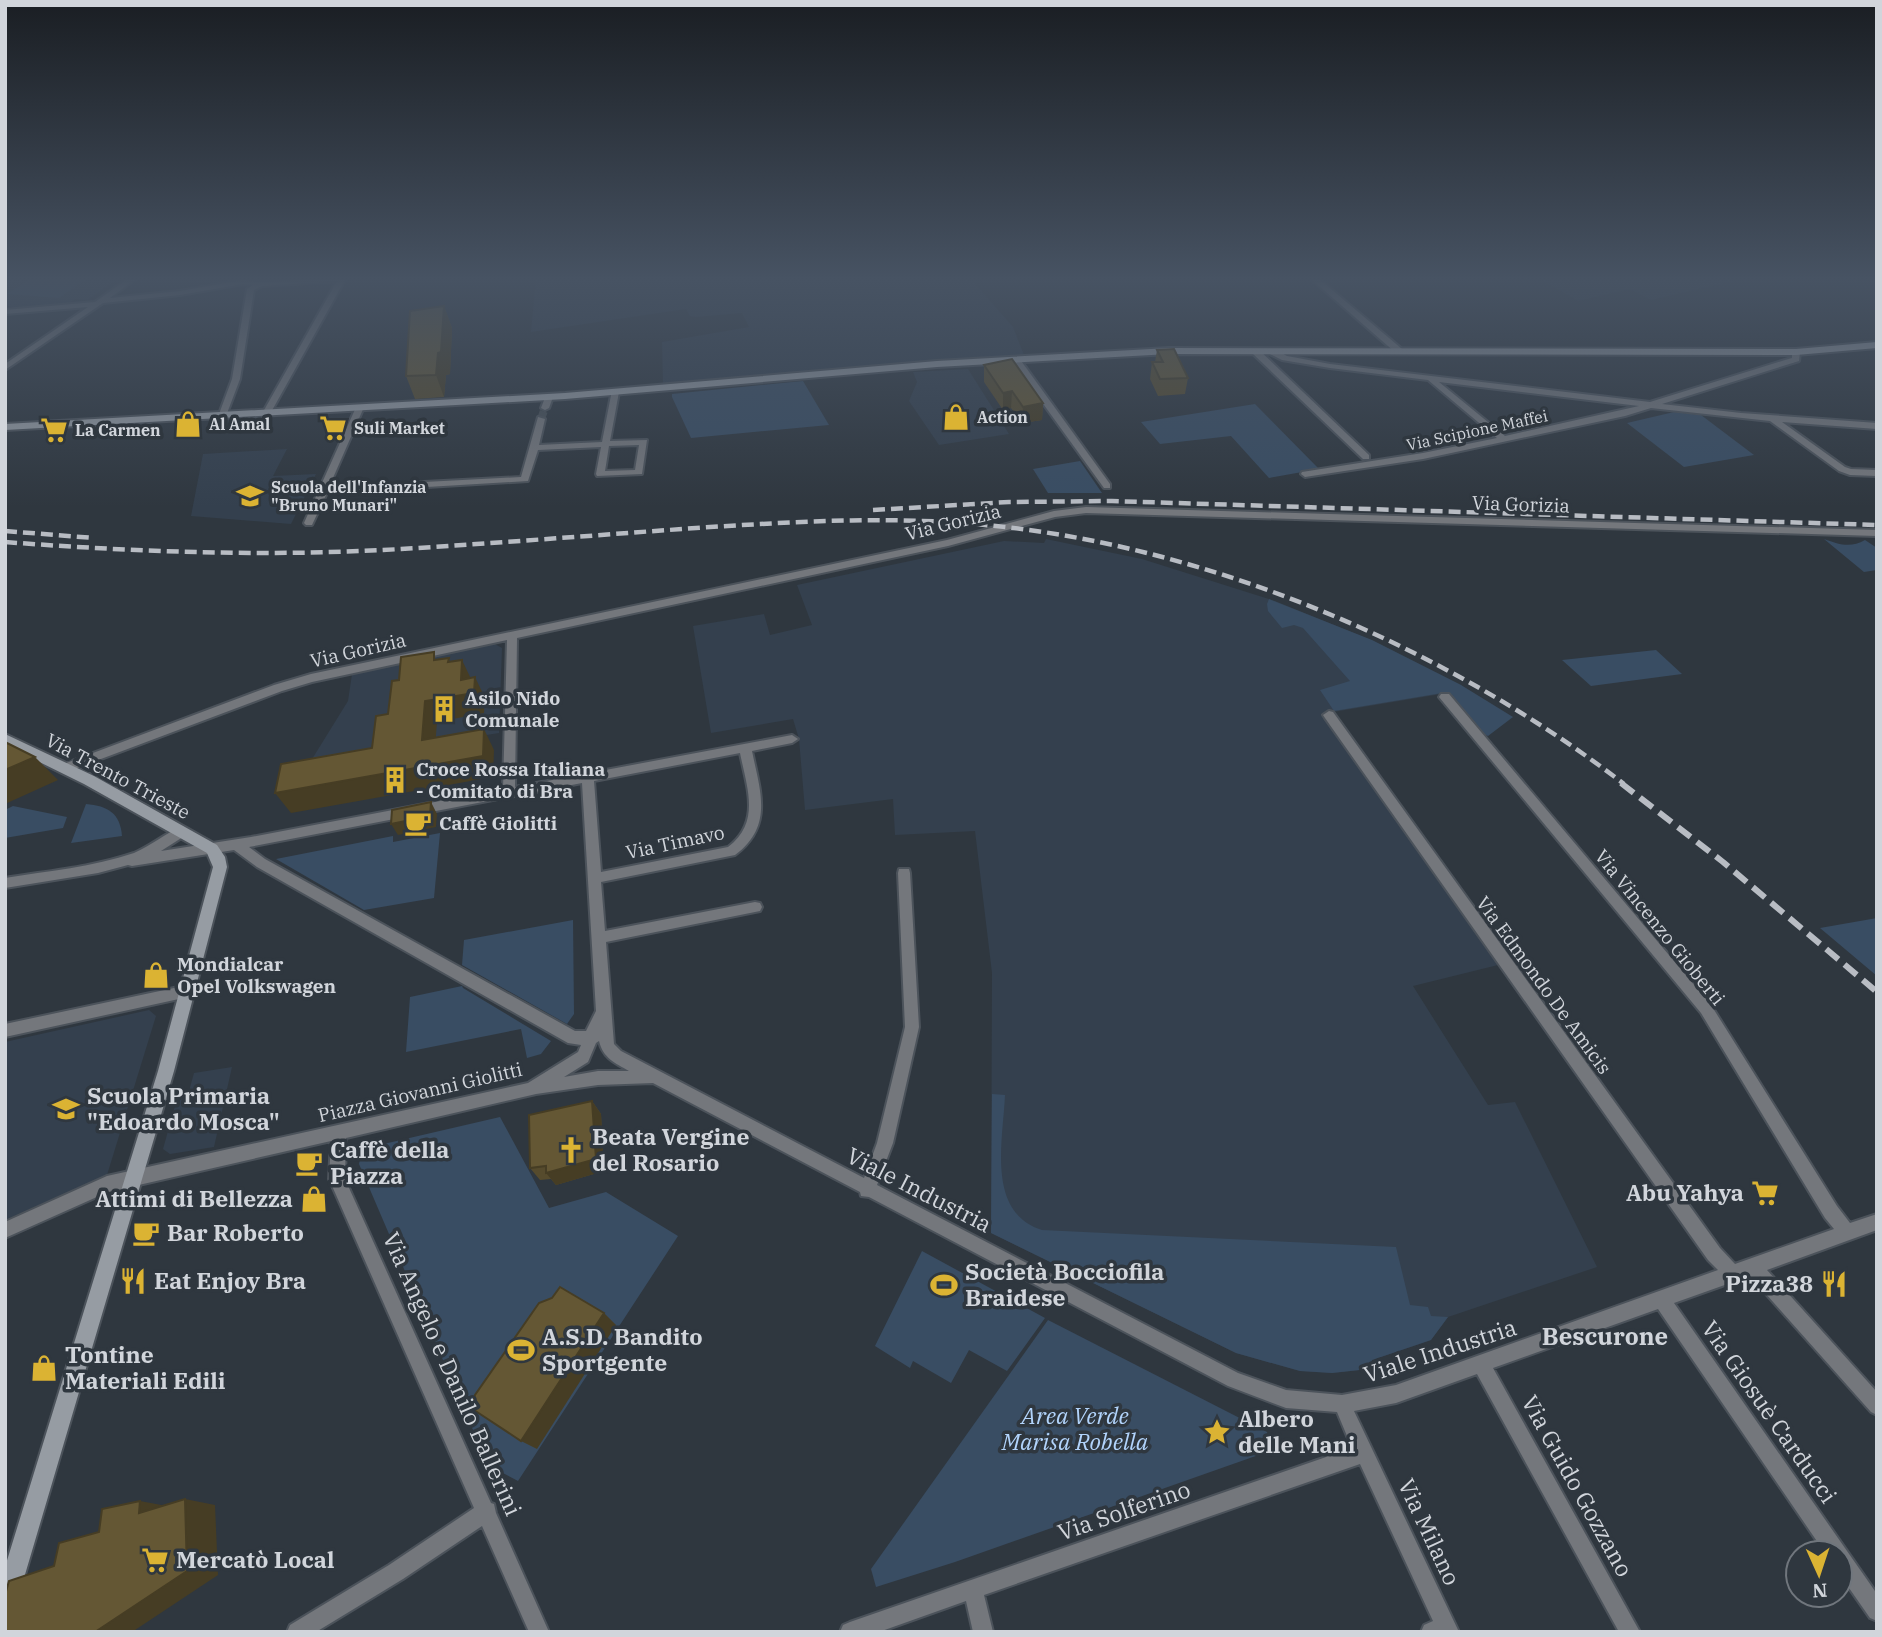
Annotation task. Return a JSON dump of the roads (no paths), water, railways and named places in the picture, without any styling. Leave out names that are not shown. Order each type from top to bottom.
[{"type":"street","points":[[5,368],[24,354]]},
{"type":"street","points":[[223,414],[236,379],[240,354]]},
{"type":"street","points":[[267,412],[299,354]]},
{"type":"street","points":[[5,427],[549,397],[1111,354]]},
{"type":"street","points":[[1259,354],[1366,457]]},
{"type":"street","points":[[1278,354],[1324,365],[1430,378],[1772,419],[1874,427]]},
{"type":"street","points":[[1304,354],[1324,365]]},
{"type":"street","points":[[1652,405],[1788,362],[1796,359],[1797,354]]},
{"type":"street","points":[[1016,360],[1107,486]]},
{"type":"street","points":[[1430,378],[1504,439]]},
{"type":"street","points":[[534,448],[605,443],[644,442],[639,472],[600,474],[605,443],[615,392]]},
{"type":"street","points":[[545,408],[549,397]]},
{"type":"street","name":"Via Scipione Maffei","points":[[1306,474],[1423,456],[1652,405]]},
{"type":"street","points":[[309,523],[360,407]]},
{"type":"street","points":[[323,490],[525,479],[541,419]]},
{"type":"street","points":[[1772,419],[1842,469],[1850,472],[1877,472]]},
{"type":"street","name":"Via Gorizia","points":[[65,768],[278,688],[338,672],[935,546],[1069,512],[1168,511],[1877,533]]},
{"type":"street","points":[[509,793],[512,635]]},
{"type":"street","name":"Via Vincenzo Gioberti","points":[[1445,697],[1706,1009],[1824,1200],[1847,1232]]},
{"type":"street","name":"Via Edmondo De Amicis","points":[[1329,715],[1714,1254],[1732,1273]]},
{"type":"street","name":"Via Trento Trieste","points":[[5,739],[65,768],[212,849]]},
{"type":"street","points":[[5,883],[237,845],[792,739]]},
{"type":"street","points":[[8,755],[21,747]]},
{"type":"street","name":"Via Timavo","points":[[595,878],[732,851],[744,844],[751,836],[756,814],[745,747]]},
{"type":"street","name":"Piazza Giovanni Giolitti","points":[[135,1178],[531,1089],[583,1057],[603,1009],[588,778]]},
{"type":"street","points":[[132,861],[156,850],[182,832]]},
{"type":"street","points":[[237,845],[261,863],[573,1038],[593,1038]]},
{"type":"street","points":[[5,1605],[135,1178],[219,879],[218,857],[212,849]]},
{"type":"street","points":[[867,1190],[885,1143],[912,1027],[904,873]]},
{"type":"street","points":[[599,937],[755,907]]},
{"type":"street","points":[[5,1031],[188,991]]},
{"type":"street","name":"Viale Industria","points":[[603,1009],[608,1048],[616,1056],[867,1190],[1234,1380],[1286,1399],[1342,1404],[1396,1394],[1847,1232],[1874,1226]]},
{"type":"street","name":"Viale Industria","points":[[531,1089],[598,1078],[653,1077]]},
{"type":"street","name":"Via Angelo e Danilo Ballerini","points":[[339,1133],[337,1179],[540,1632]]},
{"type":"street","points":[[5,1230],[107,1184],[135,1178]]},
{"type":"street","points":[[1753,1266],[1877,1406]]},
{"type":"street","name":"Via Giosuè Carducci","points":[[1661,1299],[1826,1539]]},
{"type":"street","name":"Via Guido Gozzano","points":[[1480,1364],[1630,1632]]},
{"type":"street","points":[[1342,1404],[1364,1453]]},
{"type":"street","name":"Via Solferino","points":[[850,1632],[1364,1453]]},
{"type":"street","name":"Via Milano","points":[[1364,1453],[1442,1630]]},
{"type":"street","points":[[297,1632],[396,1573],[487,1511]]},
{"type":"street","points":[[1854,1578],[1877,1611]]},
{"type":"street","points":[[973,1590],[983,1632]]},
{"type":"tunnel","points":[[541,419],[545,408]]},
{"type":"railway","points":[[873,510],[1009,502],[1112,501],[1877,525]]},
{"type":"railway","points":[[5,542],[154,551],[302,553],[401,549],[696,528],[870,520],[974,524],[1060,535],[1146,553],[1232,578],[1317,609],[1400,646],[1479,688],[1554,734],[1624,784]]},
{"type":"railway","points":[[5,531],[94,538]]},
{"type":"railway","points":[[1621,783],[1723,862],[1877,992]]},
{"type":"place","name":"Action","points":[[956,417]]},
{"type":"place","name":"Al Amal","points":[[188,424]]},
{"type":"place","name":"Suli Market","points":[[333,428]]},
{"type":"place","name":"La Carmen","points":[[54,430]]},
{"type":"place","name":"Scuola dell'Infanzia \"Bruno Munari\"","points":[[250,496]]},
{"type":"place","name":"Asilo Nido Comunale","points":[[444,709]]},
{"type":"place","name":"Croce Rossa Italiana - Comitato di Bra","points":[[395,780]]},
{"type":"place","name":"Caffè Giolitti","points":[[418,823]]},
{"type":"place","name":"Mondialcar Opel Volkswagen","points":[[156,975]]},
{"type":"place","name":"Scuola Primaria \"Edoardo Mosca\"","points":[[66,1109]]},
{"type":"place","name":"Beata Vergine del Rosario","points":[[571,1150]]},
{"type":"place","name":"Caffè della Piazza","points":[[309,1163]]},
{"type":"place","name":"Abu Yahya","points":[[1765,1193]]},
{"type":"place","name":"Attimi di Bellezza","points":[[314,1199]]},
{"type":"place","name":"Bar Roberto","points":[[146,1233]]},
{"type":"place","name":"Eat Enjoy Bra","points":[[133,1281]]},
{"type":"place","name":"Pizza38","points":[[1834,1284]]},
{"type":"place","name":"Società Bocciofila Braidese","points":[[944,1285]]},
{"type":"place","name":"A.S.D. Bandito Sportgente","points":[[521,1350]]},
{"type":"place","name":"Tontine Materiali Edili","points":[[44,1368]]},
{"type":"place","name":"Albero delle Mani","points":[[1217,1432]]},
{"type":"place","name":"Mercatò Local","points":[[155,1560]]},
{"type":"district","name":"Bescurone","points":[[1605,1337]]},
{"type":"park label","name":"Area Verde Marisa Robella","points":[[1075,1429]]}]
